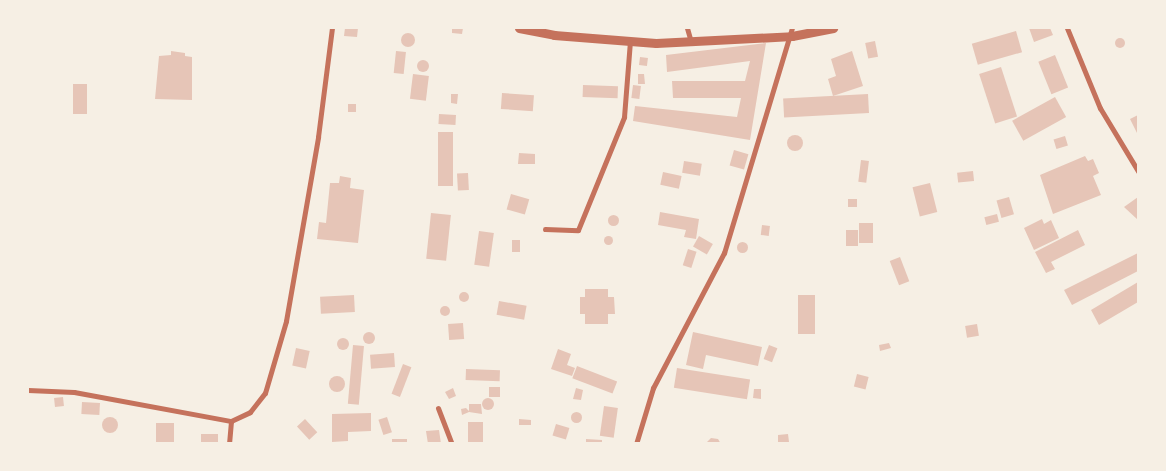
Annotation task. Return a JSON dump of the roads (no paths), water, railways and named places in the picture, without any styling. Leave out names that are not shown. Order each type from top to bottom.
[{"type":"street","points":[[28,390],[74,392],[231,421],[250,412],[265,393],[286,321],[318,137],[332,28]]},
{"type":"street","points":[[519,28],[554,35],[630,41],[691,43],[833,28]]},
{"type":"street","points":[[687,28],[691,43]]},
{"type":"street","points":[[1067,28],[1100,108],[1138,171]]},
{"type":"street","points":[[636,444],[653,388],[724,253],[792,32]]},
{"type":"street","points":[[545,229],[578,230],[624,117],[630,41]]},
{"type":"street","points":[[438,408],[452,444]]},
{"type":"street","points":[[229,444],[231,421]]}]
